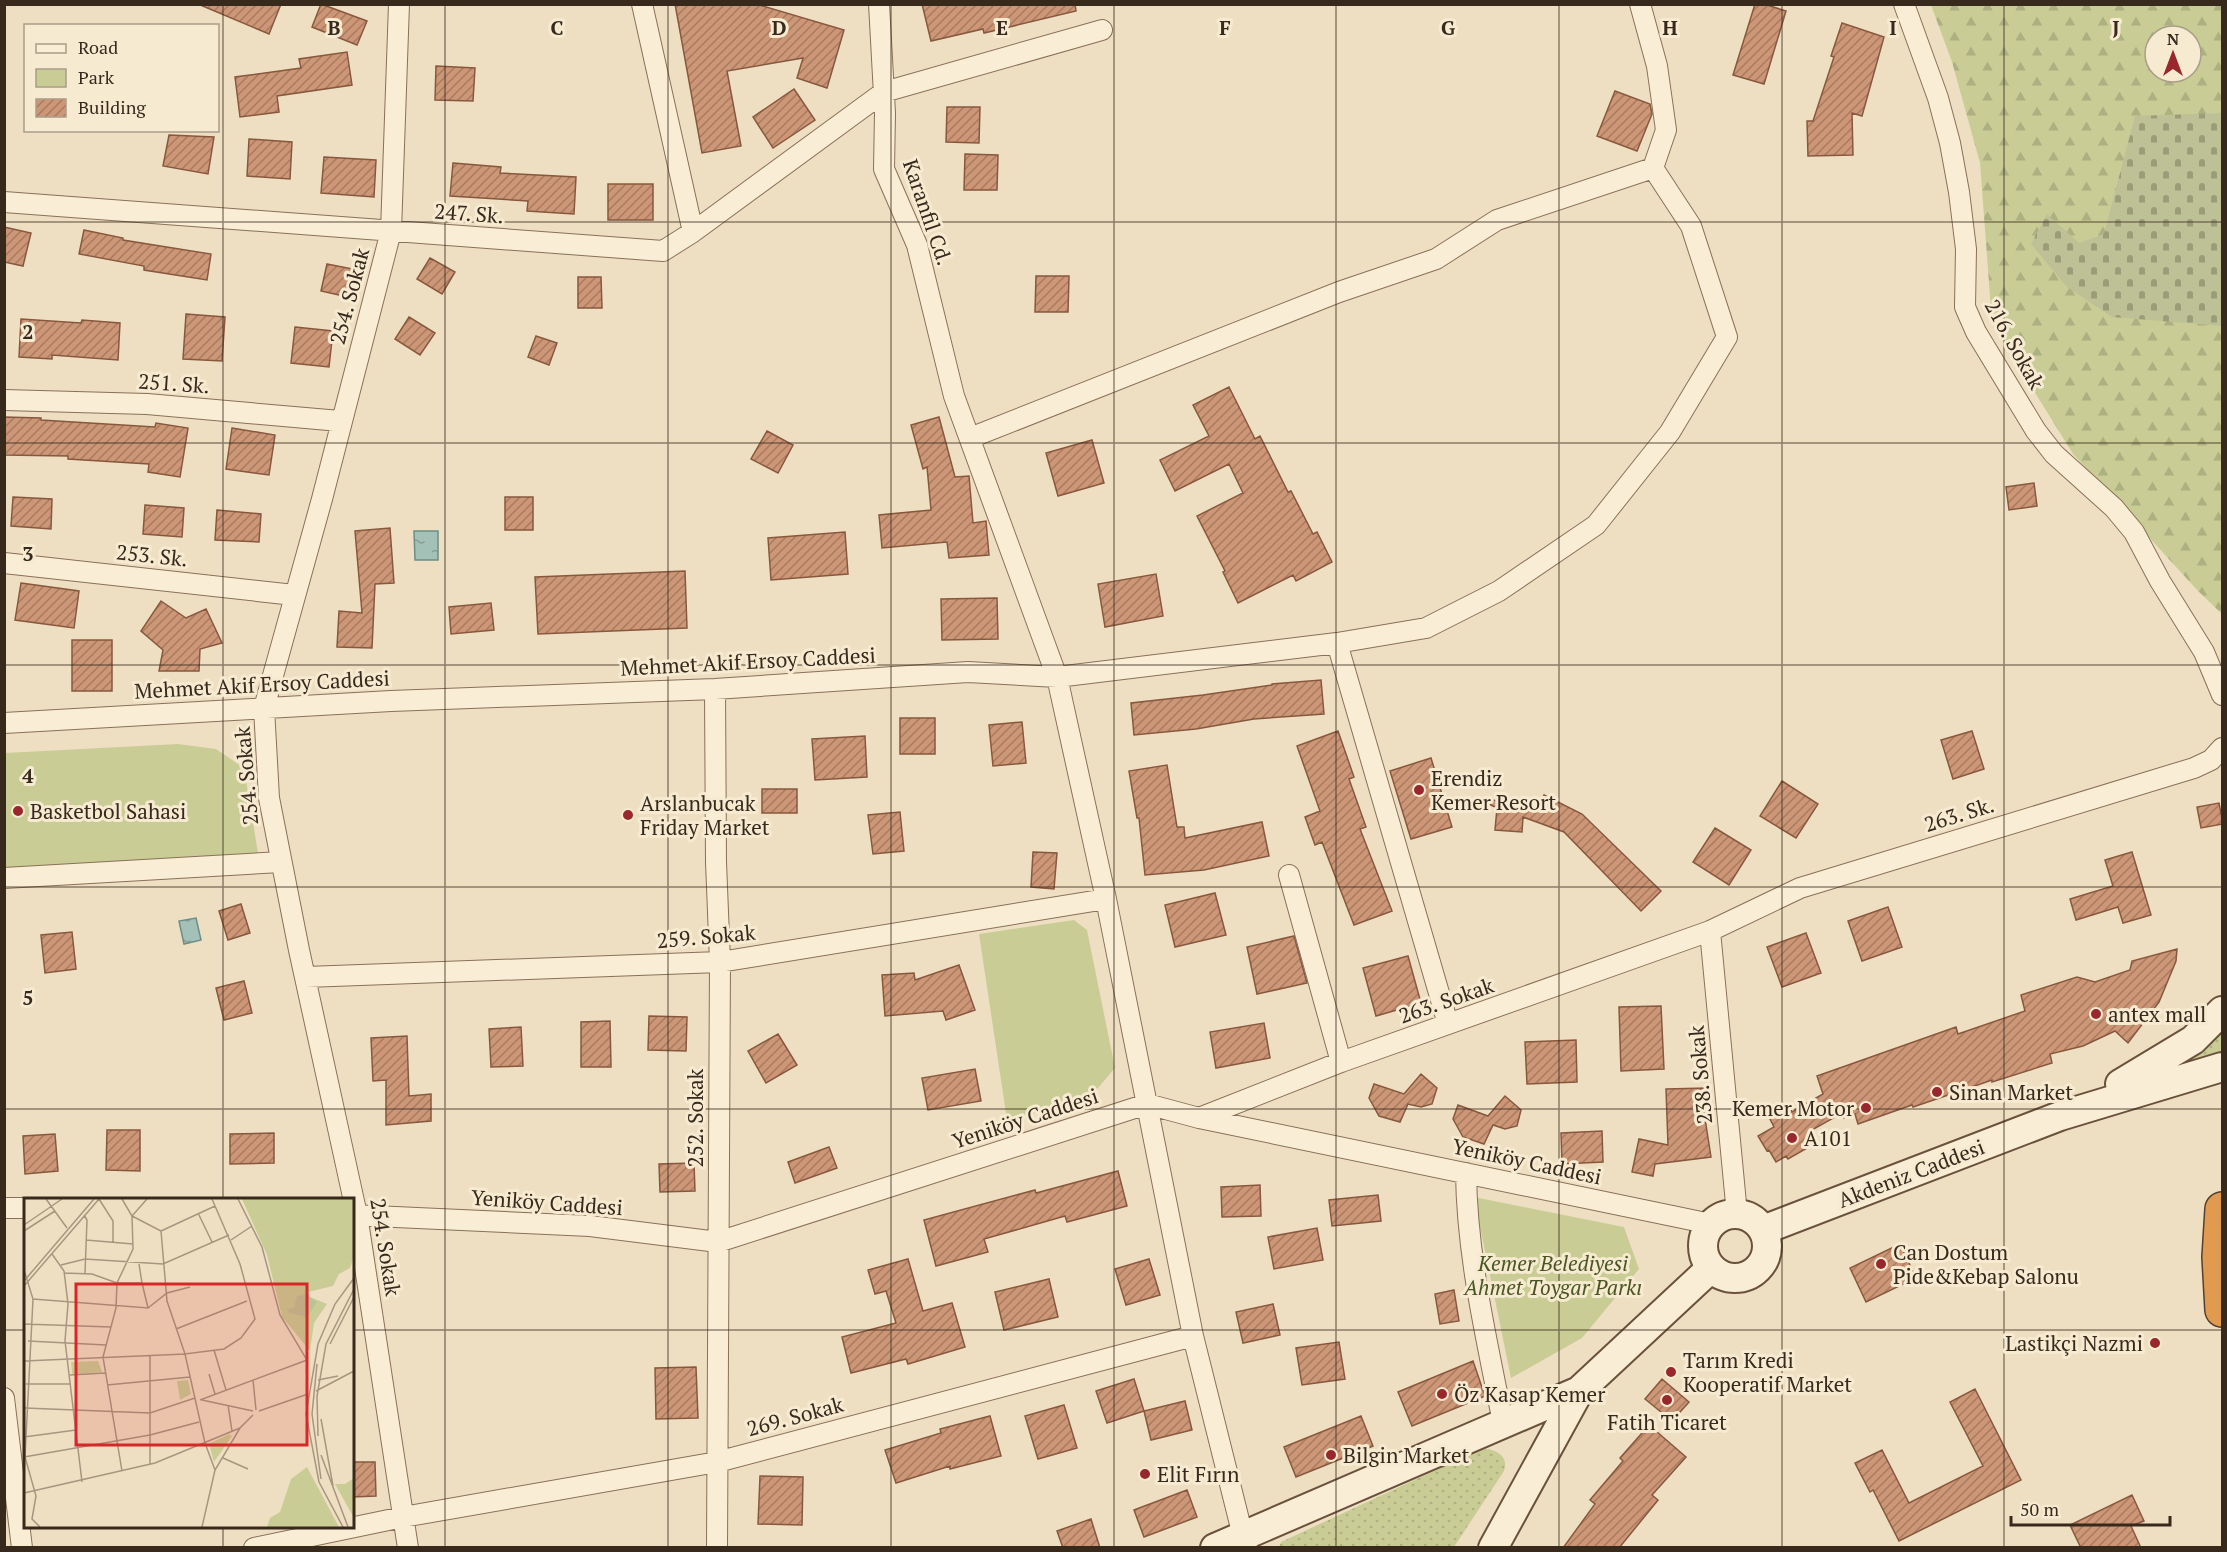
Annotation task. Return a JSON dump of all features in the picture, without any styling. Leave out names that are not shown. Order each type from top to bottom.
[{"type":"highway","points":[[2223,1209],[2218,1257],[2223,1310]]},
{"type":"street","name":"254. Sokak","points":[[352,1198],[269,798],[264,708],[322,499],[340,421],[391,231],[399,4]]},
{"type":"street","points":[[642,4],[693,232]]},
{"type":"street","name":"Karanfil Cd.","points":[[879,4],[884,92],[884,169],[917,245],[954,396],[1058,677]]},
{"type":"street","points":[[970,438],[1339,292],[1436,259],[1497,220],[1653,168],[1666,130],[1657,66],[1640,4]]},
{"type":"street","name":"216. Sokak","points":[[1904,4],[1938,98],[1950,143],[1966,249],[1965,307],[1976,332],[2036,431],[2054,454],[2114,508],[2134,532],[2160,581],[2204,652],[2223,695]]},
{"type":"street","points":[[884,92],[1102,30]]},
{"type":"street","name":"247. Sk.","points":[[4,202],[663,251],[693,232],[884,92]]},
{"type":"street","name":"Mehmet Akif Ersoy Caddesi","points":[[4,723],[391,701],[715,689],[968,672],[1058,677],[1337,643],[1426,628],[1499,591],[1596,525],[1670,432],[1727,337],[1691,226],[1653,168]]},
{"type":"street","name":"251. Sk.","points":[[4,400],[147,404],[340,421]]},
{"type":"street","name":"253. Sk.","points":[[4,563],[294,594]]},
{"type":"street","points":[[1337,643],[1448,1024]]},
{"type":"street","points":[[1058,677],[1106,899],[1193,1336],[1245,1542]]},
{"type":"street","name":"252. Sokak","points":[[715,689],[716,862],[720,962],[717,1548]]},
{"type":"street","name":"263. Sk.","points":[[1710,931],[1800,888],[2194,768],[2211,760],[2223,748]]},
{"type":"street","points":[[4,878],[281,862]]},
{"type":"street","points":[[1289,875],[1341,1062]]},
{"type":"street","name":"259. Sokak","points":[[306,977],[720,962],[1106,899]]},
{"type":"street","name":"263. Sokak","points":[[1199,1118],[1341,1062],[1710,931]]},
{"type":"street","name":"238. Sokak","points":[[1710,931],[1724,1219]]},
{"type":"street","name":"Akdeniz Caddesi","points":[[2060,1116],[2172,1054],[2201,1033],[2223,1011]]},
{"type":"street","name":"Akdeniz Caddesi","points":[[1763,1230],[2060,1116],[2223,1067]]},
{"type":"street","name":"Yeniköy Caddesi","points":[[355,1215],[590,1226],[718,1242],[1147,1104],[1199,1118],[1466,1173],[1724,1219]]},
{"type":"street","points":[[1466,1173],[1473,1267],[1503,1424]]},
{"type":"street","points":[[4,1208],[24,1208]]},
{"type":"street","name":"254. Sokak","points":[[355,1215],[408,1548]]},
{"type":"street","points":[[1747,1216],[1763,1230],[1767,1245],[1766,1253],[1764,1261],[1754,1272],[1739,1278],[1723,1276],[1711,1268],[1703,1253],[1704,1238],[1724,1219],[1747,1216]]},
{"type":"street","points":[[1492,1548],[1579,1391],[1711,1268]]},
{"type":"street","name":"269. Sokak","points":[[354,1527],[717,1462],[1193,1336]]},
{"type":"street","points":[[1215,1548],[1245,1542],[1579,1391]]},
{"type":"street","points":[[4,1398],[22,1548]]},
{"type":"street","name":"269. Sokak","points":[[254,1548],[347,1528]]},
{"type":"green space","points":[[1931,5],[2222,5],[2222,614],[2198,591],[2073,454],[1992,323],[1980,163],[1952,62]]},
{"type":"green space","points":[[2222,113],[2222,326],[2112,317],[2067,287],[2031,244],[2047,214],[2079,243],[2104,234],[2135,116]]},
{"type":"green space","points":[[178,744],[216,749],[244,768],[258,853],[5,869],[5,753]]},
{"type":"green space","points":[[1074,920],[1087,930],[1115,1068],[1087,1101],[1007,1120],[979,934]]},
{"type":"green space","points":[[2222,1022],[2222,1054],[2173,1069]]},
{"type":"green space","name":"Kemer Belediyesi Ahmet Toygar Parkı","points":[[1474,1197],[1624,1227],[1639,1269],[1582,1338],[1511,1378]]},
{"type":"green space","points":[[1489,1449],[1497,1452],[1504,1459],[1504,1471],[1454,1547],[1279,1547],[1281,1542],[1479,1450]]},
{"type":"water","points":[[414,531],[438,531],[438,560],[415,560]]},
{"type":"water","points":[[196,918],[201,940],[184,944],[179,921]]},
{"type":"building","points":[[198,4],[281,4],[269,34]]},
{"type":"building","points":[[321,4],[367,21],[357,45],[312,27]]},
{"type":"building","points":[[675,4],[756,4],[844,30],[827,88],[797,78],[803,58],[727,71],[741,146],[702,153]]},
{"type":"building","points":[[922,4],[1075,4],[1076,11],[984,33],[983,29],[931,41]]},
{"type":"building","points":[[1755,4],[1764,4],[1786,11],[1764,84],[1733,75]]},
{"type":"building","points":[[1842,23],[1884,37],[1862,116],[1852,113],[1853,155],[1808,156],[1807,121],[1813,121],[1834,57],[1831,56]]},
{"type":"building","points":[[347,52],[352,85],[277,96],[279,112],[240,117],[235,77],[301,68],[299,59]]},
{"type":"building","points":[[436,66],[475,68],[473,101],[435,100]]},
{"type":"building","points":[[794,89],[815,120],[773,148],[753,117]]},
{"type":"building","points":[[1615,91],[1650,104],[1652,114],[1637,151],[1597,136]]},
{"type":"building","points":[[947,107],[980,107],[979,143],[946,142]]},
{"type":"building","points":[[169,135],[214,137],[208,174],[163,166]]},
{"type":"building","points":[[249,139],[292,142],[290,179],[247,176]]},
{"type":"building","points":[[965,154],[998,155],[997,190],[964,190]]},
{"type":"building","points":[[324,157],[376,160],[374,197],[321,193]]},
{"type":"building","points":[[453,163],[501,167],[500,173],[576,177],[574,214],[527,211],[528,201],[450,196]]},
{"type":"building","points":[[608,184],[653,184],[653,220],[608,220]]},
{"type":"building","points":[[4,227],[31,233],[23,266],[4,262]]},
{"type":"building","points":[[84,230],[123,238],[123,240],[211,254],[207,280],[144,270],[144,266],[79,254]]},
{"type":"building","points":[[430,258],[455,272],[442,294],[417,279]]},
{"type":"building","points":[[327,264],[363,271],[357,299],[321,291]]},
{"type":"building","points":[[1036,276],[1069,276],[1068,312],[1035,312]]},
{"type":"building","points":[[578,277],[601,277],[602,308],[578,308]]},
{"type":"building","points":[[186,314],[225,317],[222,361],[183,359]]},
{"type":"building","points":[[409,317],[435,333],[420,355],[395,339]]},
{"type":"building","points":[[21,319],[120,323],[118,360],[52,355],[52,359],[19,357]]},
{"type":"building","points":[[295,327],[333,331],[329,367],[291,363]]},
{"type":"building","points":[[536,336],[557,343],[549,365],[528,357]]},
{"type":"building","points":[[1229,387],[1255,439],[1260,436],[1288,492],[1291,491],[1313,534],[1317,532],[1332,562],[1296,581],[1293,575],[1238,603],[1223,572],[1225,571],[1197,516],[1243,493],[1229,464],[1175,491],[1160,460],[1209,436],[1193,405]]},
{"type":"building","points":[[4,417],[155,427],[156,423],[188,428],[180,477],[148,472],[149,464],[68,459],[68,456],[4,455]]},
{"type":"building","points":[[939,417],[955,477],[969,476],[973,523],[986,521],[989,555],[949,558],[947,542],[882,548],[879,515],[931,510],[927,467],[923,469],[911,425]]},
{"type":"building","points":[[232,428],[275,435],[269,475],[226,469]]},
{"type":"building","points":[[767,431],[793,445],[778,473],[751,459]]},
{"type":"building","points":[[1092,440],[1104,483],[1058,496],[1046,453]]},
{"type":"building","points":[[2034,483],[2037,506],[2009,510],[2006,487]]},
{"type":"building","points":[[13,497],[52,499],[51,529],[11,526]]},
{"type":"building","points":[[505,497],[533,497],[533,530],[505,530]]},
{"type":"building","points":[[145,505],[184,508],[182,537],[143,534]]},
{"type":"building","points":[[217,510],[261,514],[259,542],[215,540]]},
{"type":"building","points":[[390,528],[394,583],[375,584],[372,648],[337,647],[339,611],[362,613],[355,531]]},
{"type":"building","points":[[845,532],[848,574],[771,580],[768,538]]},
{"type":"building","points":[[685,571],[687,628],[538,634],[535,577]]},
{"type":"building","points":[[1156,574],[1163,616],[1105,627],[1098,584]]},
{"type":"building","points":[[21,583],[79,591],[74,628],[15,620]]},
{"type":"building","points":[[997,598],[998,639],[942,640],[941,599]]},
{"type":"building","points":[[161,601],[186,618],[206,609],[222,643],[200,649],[199,671],[159,671],[163,650],[141,631]]},
{"type":"building","points":[[491,603],[494,630],[451,634],[449,607]]},
{"type":"building","points":[[72,640],[112,640],[112,691],[72,691]]},
{"type":"building","points":[[1321,680],[1324,714],[1254,719],[1196,729],[1134,735],[1131,703],[1272,684]]},
{"type":"building","points":[[900,718],[935,718],[935,754],[900,754]]},
{"type":"building","points":[[1022,722],[1026,763],[993,766],[989,725]]},
{"type":"building","points":[[1338,731],[1354,777],[1349,779],[1366,827],[1360,829],[1392,911],[1354,925],[1322,842],[1315,845],[1305,817],[1320,811],[1297,746]]},
{"type":"building","points":[[1972,731],[1984,769],[1953,779],[1941,740]]},
{"type":"building","points":[[865,736],[867,777],[815,780],[812,739]]},
{"type":"building","points":[[1431,758],[1452,827],[1411,839],[1390,771]]},
{"type":"building","points":[[1167,765],[1177,827],[1184,827],[1185,838],[1262,822],[1269,856],[1204,870],[1145,875],[1139,818],[1137,818],[1129,771]]},
{"type":"building","points":[[1782,781],[1818,804],[1796,838],[1760,816]]},
{"type":"building","points":[[762,789],[797,789],[797,813],[762,813]]},
{"type":"building","points":[[1544,795],[1582,814],[1661,891],[1641,911],[1564,832],[1523,817],[1522,832],[1495,830],[1497,808],[1489,804],[1490,800],[1541,804]]},
{"type":"building","points":[[2219,803],[2223,824],[2201,828],[2197,807]]},
{"type":"building","points":[[900,812],[904,851],[873,854],[868,815]]},
{"type":"building","points":[[1715,828],[1751,850],[1729,885],[1693,862]]},
{"type":"building","points":[[1033,852],[1057,853],[1054,889],[1031,887]]},
{"type":"building","points":[[2132,852],[2151,915],[2123,923],[2118,907],[2076,920],[2070,899],[2113,886],[2105,860]]},
{"type":"building","points":[[1215,893],[1226,935],[1175,947],[1165,905]]},
{"type":"building","points":[[241,904],[250,933],[228,940],[219,911]]},
{"type":"building","points":[[1888,907],[1902,947],[1862,961],[1848,921]]},
{"type":"building","points":[[72,932],[76,969],[45,973],[41,935]]},
{"type":"building","points":[[1806,933],[1821,973],[1782,987],[1767,947]]},
{"type":"building","points":[[1294,936],[1307,983],[1257,994],[1247,947]]},
{"type":"building","points":[[2177,949],[2176,961],[2159,1002],[2128,1043],[2115,1031],[2083,1046],[2050,1054],[2052,1063],[1992,1082],[1992,1080],[1913,1107],[1912,1105],[1858,1124],[1855,1114],[1844,1118],[1842,1113],[1810,1131],[1816,1143],[1788,1159],[1786,1156],[1776,1162],[1758,1136],[1774,1127],[1770,1119],[1790,1108],[1792,1112],[1823,1094],[1817,1076],[1956,1027],[1958,1034],[2025,1011],[2021,995],[2077,977],[2095,982],[2130,970],[2132,961]]},
{"type":"building","points":[[1408,956],[1421,1003],[1376,1016],[1363,968]]},
{"type":"building","points":[[959,965],[975,1010],[946,1020],[943,1011],[885,1016],[882,975],[914,973],[915,980]]},
{"type":"building","points":[[244,981],[252,1013],[224,1020],[216,988]]},
{"type":"building","points":[[1661,1006],[1664,1069],[1621,1071],[1619,1007]]},
{"type":"building","points":[[649,1016],[687,1017],[686,1051],[648,1050]]},
{"type":"building","points":[[610,1021],[611,1067],[581,1067],[581,1022]]},
{"type":"building","points":[[1264,1023],[1270,1058],[1216,1068],[1210,1032]]},
{"type":"building","points":[[521,1027],[523,1066],[491,1067],[489,1029]]},
{"type":"building","points":[[778,1034],[797,1065],[766,1083],[748,1051]]},
{"type":"building","points":[[407,1036],[409,1096],[431,1094],[431,1121],[386,1125],[386,1080],[373,1081],[371,1038]]},
{"type":"building","points":[[1576,1040],[1577,1082],[1527,1084],[1525,1042]]},
{"type":"building","points":[[975,1069],[981,1101],[928,1110],[922,1078]]},
{"type":"building","points":[[1421,1074],[1437,1088],[1432,1104],[1421,1107],[1408,1104],[1400,1122],[1379,1116],[1369,1098],[1374,1084],[1404,1094]]},
{"type":"building","points":[[1707,1088],[1708,1112],[1704,1112],[1711,1157],[1655,1164],[1653,1176],[1632,1172],[1639,1139],[1668,1145],[1666,1089]]},
{"type":"building","points":[[1505,1096],[1521,1110],[1517,1126],[1505,1129],[1493,1125],[1484,1144],[1463,1137],[1453,1119],[1458,1105],[1488,1116]]},
{"type":"building","points":[[107,1130],[140,1130],[140,1171],[106,1170]]},
{"type":"building","points":[[1602,1131],[1603,1162],[1562,1164],[1561,1133]]},
{"type":"building","points":[[274,1133],[274,1163],[230,1164],[230,1134]]},
{"type":"building","points":[[55,1134],[58,1171],[25,1174],[23,1136]]},
{"type":"building","points":[[829,1147],[837,1168],[795,1183],[788,1162]]},
{"type":"building","points":[[694,1163],[695,1191],[660,1192],[659,1164]]},
{"type":"building","points":[[1118,1171],[1127,1206],[1067,1222],[1065,1216],[984,1239],[988,1252],[936,1266],[924,1220],[1035,1190],[1036,1193]]},
{"type":"building","points":[[1260,1185],[1261,1216],[1222,1217],[1221,1187]]},
{"type":"building","points":[[1378,1195],[1381,1221],[1332,1226],[1329,1200]]},
{"type":"building","points":[[1317,1228],[1323,1260],[1274,1269],[1268,1237]]},
{"type":"building","points":[[1900,1244],[1916,1278],[1866,1302],[1850,1268]]},
{"type":"building","points":[[908,1259],[923,1311],[952,1303],[965,1347],[908,1364],[906,1359],[851,1373],[842,1337],[896,1323],[886,1291],[875,1294],[868,1270]]},
{"type":"building","points":[[1149,1259],[1160,1295],[1126,1305],[1115,1269]]},
{"type":"building","points":[[1049,1279],[1058,1317],[1004,1330],[995,1292]]},
{"type":"building","points":[[1454,1290],[1459,1321],[1440,1324],[1435,1294]]},
{"type":"building","points":[[1273,1304],[1280,1335],[1243,1343],[1236,1312]]},
{"type":"building","points":[[1339,1342],[1345,1379],[1302,1385],[1296,1348]]},
{"type":"building","name":"Öz Kasap Kemer","points":[[1473,1361],[1485,1396],[1412,1426],[1398,1392]]},
{"type":"building","points":[[696,1367],[698,1418],[656,1419],[655,1368]]},
{"type":"building","points":[[1134,1379],[1144,1411],[1107,1423],[1096,1391]]},
{"type":"building","name":"Fatih Ticaret","points":[[1662,1379],[1689,1402],[1672,1421],[1645,1399]]},
{"type":"building","points":[[1975,1389],[2021,1480],[1899,1541],[1873,1490],[1870,1492],[1855,1463],[1882,1450],[1909,1503],[1983,1466],[1950,1402]]},
{"type":"building","points":[[1185,1401],[1192,1430],[1151,1440],[1144,1411]]},
{"type":"building","points":[[1064,1405],[1077,1448],[1038,1459],[1025,1416]]},
{"type":"building","points":[[990,1416],[1001,1456],[950,1469],[950,1466],[896,1483],[885,1450],[941,1433],[940,1429]]},
{"type":"building","points":[[1361,1416],[1373,1446],[1296,1477],[1284,1447]]},
{"type":"building","points":[[1649,1425],[1686,1457],[1652,1495],[1658,1500],[1619,1548],[1563,1548],[1595,1504],[1590,1500],[1623,1461],[1620,1458]]},
{"type":"building","points":[[354,1462],[375,1462],[376,1496],[354,1497]]},
{"type":"building","points":[[760,1476],[803,1477],[802,1525],[758,1524]]},
{"type":"building","points":[[1187,1490],[1197,1517],[1144,1537],[1134,1510]]},
{"type":"building","points":[[2132,1495],[2144,1521],[2131,1526],[2141,1548],[2081,1548],[2070,1525]]},
{"type":"building","points":[[1091,1519],[1100,1548],[1063,1548],[1057,1531]]},
{"type":"place","name":"Erendiz Kemer Resort","points":[[1419,790]]},
{"type":"place","name":"Basketbol Sahasi","points":[[18,811]]},
{"type":"place","name":"Arslanbucak Friday Market","points":[[628,815]]},
{"type":"place","name":"antex mall","points":[[2096,1014]]},
{"type":"place","name":"Sinan Market","points":[[1937,1092]]},
{"type":"place","name":"Kemer Motor","points":[[1866,1108]]},
{"type":"place","name":"A101","points":[[1792,1138]]},
{"type":"place","name":"Can Dostum Pide&Kebap Salonu","points":[[1881,1264]]},
{"type":"place","name":"Lastikçi Nazmi","points":[[2155,1343]]},
{"type":"place","name":"Tarım Kredi Kooperatif Market","points":[[1671,1372]]},
{"type":"place","name":"Öz Kasap Kemer","points":[[1442,1394]]},
{"type":"place","name":"Fatih Ticaret","points":[[1667,1400]]},
{"type":"place","name":"Bilgin Market","points":[[1331,1455]]},
{"type":"place","name":"Elit Fırın","points":[[1145,1474]]}]
